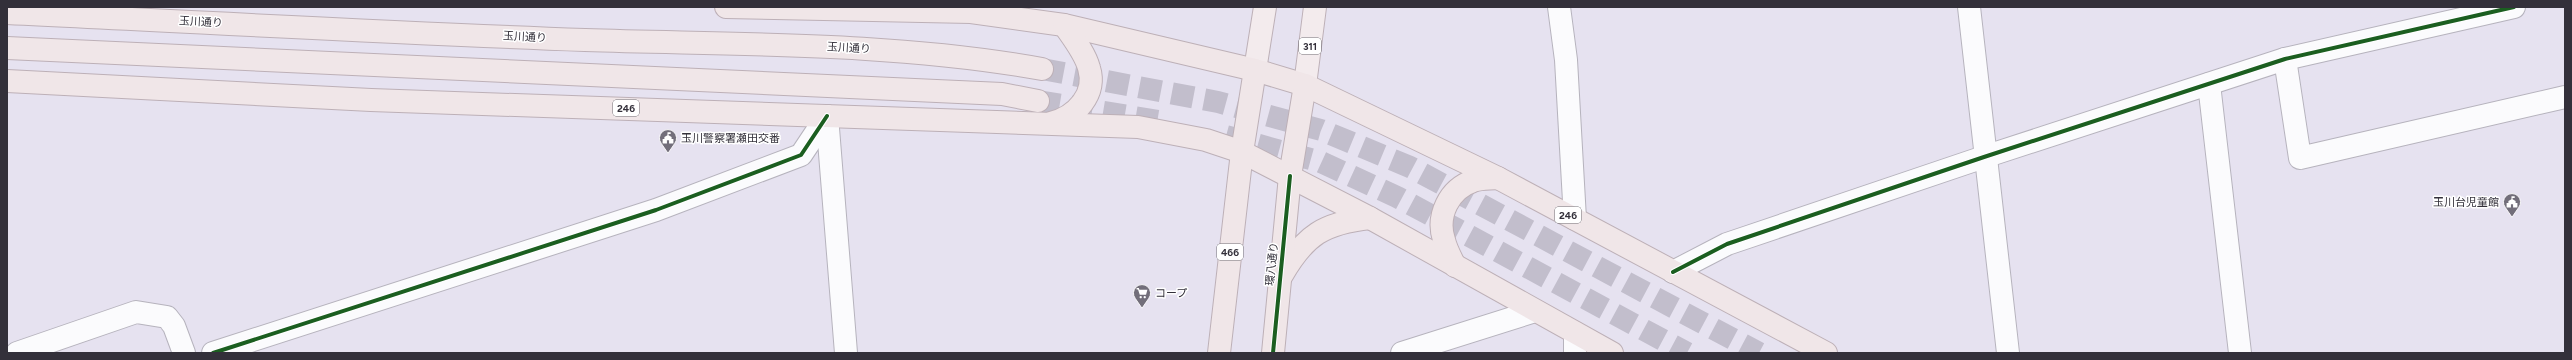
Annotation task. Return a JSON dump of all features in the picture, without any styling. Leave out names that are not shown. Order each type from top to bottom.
[{"type":"highway","name":"246","points":[[726,7],[895,9],[971,12],[1064,25],[1256,70],[1305,85],[1498,178],[1826,353]]},
{"type":"highway","points":[[971,12],[1013,7]]},
{"type":"highway","name":"玉川通り","points":[[7,13],[575,40],[858,48],[1009,63],[1042,69]]},
{"type":"highway","points":[[1044,125],[1060,121],[1073,113],[1084,102],[1090,86],[1090,68],[1064,25]]},
{"type":"highway","points":[[7,48],[1002,94],[1038,101]]},
{"type":"highway","name":"466","points":[[1219,353],[1242,152],[1256,70]]},
{"type":"highway","name":"246","points":[[7,81],[371,100],[1044,125],[1138,127],[1206,140],[1242,152],[1370,218],[1535,311],[1575,343],[1612,353]]},
{"type":"highway","name":"環八通り","points":[[1273,353],[1290,176],[1305,85]]},
{"type":"highway","points":[[1455,266],[1443,240],[1442,219],[1446,203],[1460,187],[1475,180],[1498,178]]},
{"type":"highway","points":[[1280,278],[1295,253],[1316,233],[1341,222],[1370,218]]},
{"type":"main road","points":[[1256,70],[1265,7]]},
{"type":"main road","name":"環八通り","points":[[1305,85],[1315,7]]},
{"type":"street","points":[[1559,7],[1566,60],[1575,219]]},
{"type":"street","points":[[1969,7],[1984,157],[2008,353]]},
{"type":"street","points":[[1673,272],[1727,244],[1984,157],[2285,59],[2514,7]]},
{"type":"street","points":[[2285,59],[2300,158],[2565,97]]},
{"type":"street","points":[[2209,84],[2240,353]]},
{"type":"street","points":[[213,353],[656,210],[801,155],[827,116]]},
{"type":"street","points":[[827,116],[846,353]]},
{"type":"street","points":[[1402,353],[1535,311]]},
{"type":"street","points":[[17,353],[136,312],[167,317],[174,326],[184,353]]},
{"type":"tunnel","points":[[1042,69],[1218,102],[1321,130],[1410,167],[1759,353]]},
{"type":"tunnel","points":[[1038,101],[1158,121]]},
{"type":"tunnel","points":[[1226,136],[1321,162],[1397,197],[1687,353]]},
{"type":"cycle path","points":[[1673,272],[1727,244],[1984,157],[2285,59],[2514,7]]},
{"type":"cycle path","points":[[213,353],[656,210],[801,155],[827,116]]},
{"type":"cycle path","points":[[1273,353],[1290,176]]},
{"type":"place","name":"玉川警察署瀬田交番","points":[[668,153]]},
{"type":"place","name":"玉川台児童館","points":[[2512,217]]},
{"type":"place","name":"コープ","points":[[1142,308]]}]
